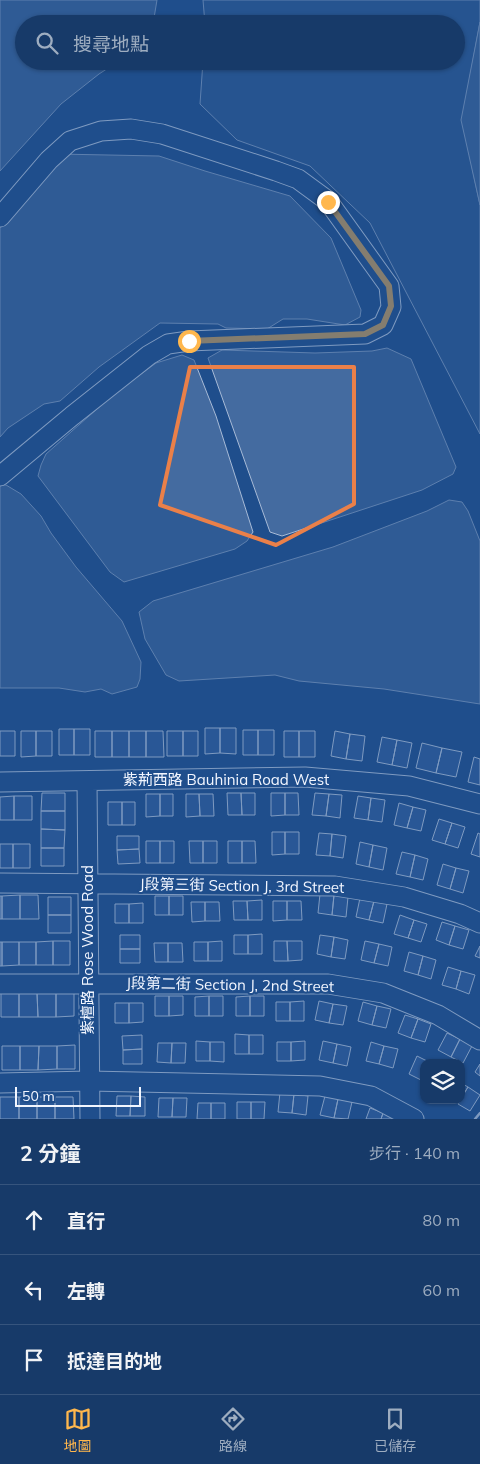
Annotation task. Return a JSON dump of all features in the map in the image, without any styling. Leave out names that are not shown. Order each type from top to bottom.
[{"type":"street","points":[[0,217],[49,160],[70,141],[101,131],[131,129],[162,134],[298,179],[328,202],[389,286],[391,306],[383,325],[365,334],[189,341],[168,344],[149,355],[126,373],[0,476]]},
{"type":"street","name":"紫荊西路 Bauhinia Road West","points":[[0,782],[305,777],[409,786],[480,804]]},
{"type":"street","name":"紫檀路 Rose Wood Road","points":[[87,781],[90,1119]]},
{"type":"street","name":"J段第三街 Section J, 3rd Street","points":[[0,883],[335,886],[404,897],[460,914],[480,923]]},
{"type":"street","name":"J段第二街 Section J, 2nd Street","points":[[0,984],[328,984],[383,993],[438,1015],[480,1040]]},
{"type":"street","points":[[0,1083],[89,1081],[320,1086],[372,1096],[414,1119]]},
{"type":"highlighted area","points":[[190,367],[354,367],[354,504],[276,545],[160,505]]},
{"type":"shaded area","points":[[0,0],[157,0],[154,15],[15,15],[15,70],[105,70],[61,104],[0,171]]},
{"type":"shaded area","points":[[203,0],[480,0],[480,22],[462,120],[480,205],[480,434],[370,223],[310,166],[237,140],[200,104],[202,70],[465,70],[465,15],[204,15]]},
{"type":"shaded area","points":[[480,22],[480,205],[461,120]]},
{"type":"shaded area","points":[[57,154],[159,156],[290,196],[331,238],[361,310],[360,317],[345,325],[307,319],[283,319],[267,329],[226,328],[218,324],[160,323],[99,367],[60,401],[44,404],[8,428],[0,437],[0,224]]},
{"type":"shaded area","points":[[387,348],[411,359],[456,467],[453,474],[422,490],[282,536],[270,532],[208,358],[222,350],[315,353],[372,351]]},
{"type":"shaded area","points":[[182,355],[194,360],[216,416],[253,532],[247,541],[235,549],[124,582],[110,572],[38,476],[46,454],[114,394],[156,363]]},
{"type":"shaded area","points":[[0,485],[6,485],[21,494],[41,516],[76,567],[122,621],[141,662],[140,679],[137,687],[112,694],[101,689],[85,692],[59,688],[0,688]]},
{"type":"shaded area","points":[[449,500],[462,502],[468,511],[480,541],[480,704],[384,689],[299,681],[275,675],[179,681],[166,675],[145,639],[139,612],[153,601],[333,547],[427,511]]},
{"type":"building","points":[[205,728],[220,728],[220,753],[205,754]]},
{"type":"building","points":[[220,728],[236,728],[236,754],[220,753]]},
{"type":"building","points":[[59,729],[74,729],[74,755],[59,755]]},
{"type":"building","points":[[74,729],[90,729],[90,755],[74,755]]},
{"type":"building","points":[[243,730],[258,730],[258,755],[243,755]]},
{"type":"building","points":[[258,730],[274,730],[274,755],[258,755]]},
{"type":"building","points":[[0,731],[15,731],[15,756],[0,756]]},
{"type":"building","points":[[21,731],[36,731],[36,756],[21,757]]},
{"type":"building","points":[[36,731],[52,731],[52,756],[36,756]]},
{"type":"building","points":[[95,731],[112,731],[112,757],[95,757]]},
{"type":"building","points":[[112,731],[129,731],[129,757],[112,757]]},
{"type":"building","points":[[129,731],[146,731],[146,757],[129,757]]},
{"type":"building","points":[[146,731],[163,731],[164,757],[146,757]]},
{"type":"building","points":[[167,731],[183,731],[183,756],[167,756]]},
{"type":"building","points":[[183,731],[198,731],[198,756],[183,756]]},
{"type":"building","points":[[284,731],[299,731],[299,757],[284,757]]},
{"type":"building","points":[[299,731],[315,731],[315,757],[299,757]]},
{"type":"building","points":[[335,731],[350,734],[346,759],[331,756]]},
{"type":"building","points":[[350,734],[365,736],[362,761],[346,759]]},
{"type":"building","points":[[382,737],[397,740],[392,765],[377,762]]},
{"type":"building","points":[[397,740],[412,743],[407,768],[392,765]]},
{"type":"building","points":[[422,743],[442,748],[436,773],[416,768]]},
{"type":"building","points":[[442,748],[462,752],[456,777],[436,773]]},
{"type":"building","points":[[474,757],[480,759],[480,785],[468,782]]},
{"type":"building","points":[[42,793],[65,793],[65,811],[41,811]]},
{"type":"building","points":[[227,793],[241,793],[242,815],[228,815]]},
{"type":"building","points":[[241,793],[255,793],[255,815],[242,815]]},
{"type":"building","points":[[271,793],[285,793],[285,815],[271,816]]},
{"type":"building","points":[[285,793],[298,793],[299,815],[285,815]]},
{"type":"building","points":[[315,793],[329,794],[326,816],[312,815]]},
{"type":"building","points":[[146,794],[160,794],[160,816],[146,817]]},
{"type":"building","points":[[160,794],[173,794],[173,816],[160,816]]},
{"type":"building","points":[[186,794],[199,794],[200,816],[186,817]]},
{"type":"building","points":[[199,794],[213,794],[214,816],[200,816]]},
{"type":"building","points":[[329,794],[342,795],[340,818],[326,816]]},
{"type":"building","points":[[14,796],[32,796],[32,820],[14,820]]},
{"type":"building","points":[[14,796],[14,820],[0,820],[0,797]]},
{"type":"building","points":[[358,796],[371,798],[368,820],[354,818]]},
{"type":"building","points":[[371,798],[385,800],[382,822],[368,820]]},
{"type":"building","points":[[108,802],[122,802],[122,825],[108,825]]},
{"type":"building","points":[[122,802],[135,802],[135,825],[122,825]]},
{"type":"building","points":[[399,803],[413,807],[407,828],[394,825]]},
{"type":"building","points":[[413,807],[426,810],[421,831],[407,828]]},
{"type":"building","points":[[41,811],[65,811],[65,830],[41,829]]},
{"type":"building","points":[[439,819],[452,823],[445,844],[432,840]]},
{"type":"building","points":[[452,823],[465,827],[458,848],[445,844]]},
{"type":"building","points":[[41,829],[65,830],[64,848],[41,848]]},
{"type":"building","points":[[272,832],[285,832],[285,854],[272,855]]},
{"type":"building","points":[[285,832],[299,832],[299,854],[285,854]]},
{"type":"building","points":[[319,833],[332,834],[330,856],[316,855]]},
{"type":"building","points":[[478,833],[480,834],[480,857],[471,854]]},
{"type":"building","points":[[332,834],[346,836],[343,858],[330,856]]},
{"type":"building","points":[[117,836],[139,836],[139,849],[117,850]]},
{"type":"building","points":[[146,841],[160,841],[160,863],[146,863]]},
{"type":"building","points":[[160,841],[174,841],[174,863],[160,863]]},
{"type":"building","points":[[189,841],[203,841],[203,863],[190,863]]},
{"type":"building","points":[[203,841],[217,841],[217,863],[203,863]]},
{"type":"building","points":[[228,841],[242,841],[242,863],[228,863]]},
{"type":"building","points":[[242,841],[255,841],[256,863],[242,863]]},
{"type":"building","points":[[360,842],[373,845],[369,867],[356,864]]},
{"type":"building","points":[[0,844],[13,844],[13,868],[0,868]]},
{"type":"building","points":[[13,844],[30,844],[30,868],[13,868]]},
{"type":"building","points":[[373,845],[387,848],[383,870],[369,867]]},
{"type":"building","points":[[41,848],[64,848],[64,866],[41,866]]},
{"type":"building","points":[[139,849],[140,863],[118,864],[117,850]]},
{"type":"building","points":[[402,852],[415,855],[410,877],[396,874]]},
{"type":"building","points":[[415,855],[428,859],[423,880],[410,877]]},
{"type":"building","points":[[443,864],[456,868],[450,889],[437,885]]},
{"type":"building","points":[[456,868],[469,871],[463,893],[450,889]]},
{"type":"building","points":[[320,894],[334,895],[332,915],[318,913]]},
{"type":"building","points":[[20,895],[38,895],[39,919],[20,919]]},
{"type":"building","points":[[20,895],[20,919],[2,919],[2,896]]},
{"type":"building","points":[[334,895],[348,897],[346,917],[332,915]]},
{"type":"building","points":[[0,896],[2,896],[2,919],[0,919]]},
{"type":"building","points":[[155,896],[169,896],[169,915],[155,915]]},
{"type":"building","points":[[169,896],[183,896],[183,915],[169,915]]},
{"type":"building","points":[[48,897],[71,897],[71,915],[48,915]]},
{"type":"building","points":[[360,898],[374,901],[369,920],[356,917]]},
{"type":"building","points":[[262,900],[262,920],[248,920],[247,901]]},
{"type":"building","points":[[233,901],[247,901],[248,920],[234,920]]},
{"type":"building","points":[[273,901],[287,901],[287,920],[273,921]]},
{"type":"building","points":[[287,901],[301,901],[302,920],[287,920]]},
{"type":"building","points":[[374,901],[387,904],[383,923],[369,920]]},
{"type":"building","points":[[191,902],[205,902],[205,921],[192,922]]},
{"type":"building","points":[[205,902],[219,902],[220,921],[205,921]]},
{"type":"building","points":[[143,903],[143,923],[129,923],[129,904]]},
{"type":"building","points":[[115,904],[129,904],[129,923],[115,923]]},
{"type":"building","points":[[48,915],[71,915],[71,933],[48,933]]},
{"type":"building","points":[[400,915],[414,920],[408,938],[394,934]]},
{"type":"building","points":[[414,920],[427,924],[421,942],[408,938]]},
{"type":"building","points":[[442,922],[455,926],[449,945],[436,940]]},
{"type":"building","points":[[455,926],[469,930],[463,949],[449,945]]},
{"type":"building","points":[[262,934],[262,954],[248,954],[248,935]]},
{"type":"building","points":[[120,935],[140,935],[140,949],[120,949]]},
{"type":"building","points":[[234,935],[248,935],[248,954],[234,954]]},
{"type":"building","points":[[320,935],[334,937],[331,957],[317,954]]},
{"type":"building","points":[[334,937],[348,940],[345,959],[331,957]]},
{"type":"building","points":[[53,941],[70,941],[70,965],[53,965]]},
{"type":"building","points":[[53,941],[53,965],[36,965],[36,942]]},
{"type":"building","points":[[222,941],[222,961],[208,961],[208,942]]},
{"type":"building","points":[[274,941],[287,941],[288,961],[274,961]]},
{"type":"building","points":[[287,941],[302,941],[302,960],[288,961]]},
{"type":"building","points":[[365,941],[379,944],[374,963],[361,960]]},
{"type":"building","points":[[0,942],[2,942],[2,966],[0,966]]},
{"type":"building","points":[[2,942],[19,942],[19,965],[2,966]]},
{"type":"building","points":[[19,942],[36,942],[36,965],[19,965]]},
{"type":"building","points":[[194,942],[208,942],[208,961],[194,961]]},
{"type":"building","points":[[154,943],[168,943],[168,962],[155,962]]},
{"type":"building","points":[[168,943],[182,943],[183,962],[168,962]]},
{"type":"building","points":[[379,944],[392,947],[388,966],[374,963]]},
{"type":"building","points":[[480,946],[480,958],[475,956]]},
{"type":"building","points":[[120,949],[140,949],[140,963],[120,963]]},
{"type":"building","points":[[409,952],[423,956],[418,975],[404,971]]},
{"type":"building","points":[[423,956],[436,960],[431,979],[418,975]]},
{"type":"building","points":[[448,967],[461,971],[456,989],[442,985]]},
{"type":"building","points":[[461,971],[475,975],[469,994],[456,989]]},
{"type":"building","points":[[1,993],[19,993],[19,1017],[1,1017]]},
{"type":"building","points":[[19,993],[37,993],[38,1017],[19,1017]]},
{"type":"building","points":[[37,993],[56,993],[56,1017],[38,1017]]},
{"type":"building","points":[[56,993],[74,993],[74,1016],[56,1017]]},
{"type":"building","points":[[155,996],[169,996],[169,1016],[155,1016]]},
{"type":"building","points":[[169,996],[183,996],[183,1015],[169,1016]]},
{"type":"building","points":[[209,996],[209,1016],[195,1016],[195,997]]},
{"type":"building","points":[[209,996],[223,996],[223,1016],[209,1016]]},
{"type":"building","points":[[250,996],[250,1016],[236,1016],[236,997]]},
{"type":"building","points":[[250,996],[264,996],[264,1016],[250,1016]]},
{"type":"building","points":[[304,1001],[304,1021],[290,1021],[290,1002]]},
{"type":"building","points":[[319,1001],[333,1004],[329,1023],[315,1020]]},
{"type":"building","points":[[276,1002],[290,1002],[290,1021],[276,1021]]},
{"type":"building","points":[[363,1002],[377,1006],[372,1025],[358,1021]]},
{"type":"building","points":[[115,1003],[129,1003],[129,1023],[115,1023]]},
{"type":"building","points":[[129,1003],[143,1003],[143,1022],[129,1023]]},
{"type":"building","points":[[333,1004],[347,1006],[343,1025],[329,1023]]},
{"type":"building","points":[[377,1006],[391,1009],[386,1028],[372,1025]]},
{"type":"building","points":[[405,1015],[418,1019],[411,1038],[398,1033]]},
{"type":"building","points":[[418,1019],[431,1024],[425,1042],[411,1038]]},
{"type":"building","points":[[447,1033],[460,1039],[451,1057],[438,1050]]},
{"type":"building","points":[[235,1034],[249,1035],[249,1054],[235,1054]]},
{"type":"building","points":[[142,1035],[142,1049],[123,1050],[122,1036]]},
{"type":"building","points":[[249,1035],[263,1035],[263,1054],[249,1054]]},
{"type":"building","points":[[460,1039],[472,1046],[465,1059],[451,1057]]},
{"type":"building","points":[[196,1041],[210,1042],[210,1061],[196,1061]]},
{"type":"building","points":[[305,1041],[305,1060],[291,1061],[291,1042]]},
{"type":"building","points":[[323,1041],[337,1044],[333,1063],[319,1060]]},
{"type":"building","points":[[210,1042],[224,1042],[224,1062],[210,1061]]},
{"type":"building","points":[[277,1042],[291,1042],[291,1061],[277,1061]]},
{"type":"building","points":[[371,1042],[384,1046],[379,1064],[366,1061]]},
{"type":"building","points":[[158,1043],[172,1043],[171,1063],[157,1062]]},
{"type":"building","points":[[172,1043],[186,1043],[185,1063],[171,1063]]},
{"type":"building","points":[[337,1044],[351,1047],[347,1066],[333,1063]]},
{"type":"building","points":[[75,1045],[75,1069],[57,1069],[57,1046]]},
{"type":"building","points":[[2,1046],[20,1046],[20,1070],[2,1070]]},
{"type":"building","points":[[20,1046],[39,1046],[38,1070],[20,1070]]},
{"type":"building","points":[[39,1046],[57,1046],[57,1069],[38,1070]]},
{"type":"building","points":[[384,1046],[398,1049],[393,1068],[379,1064]]},
{"type":"building","points":[[142,1049],[142,1064],[123,1064],[123,1050]]},
{"type":"building","points":[[417,1056],[423,1059],[420,1059],[420,1080],[409,1074]]},
{"type":"building","points":[[480,1064],[480,1076],[475,1072]]},
{"type":"building","points":[[468,1087],[480,1095],[470,1111],[458,1104],[465,1104],[465,1092]]},
{"type":"building","points":[[280,1092],[294,1094],[292,1113],[278,1112]]},
{"type":"building","points":[[294,1094],[308,1096],[306,1115],[292,1113]]},
{"type":"building","points":[[117,1096],[131,1096],[130,1116],[116,1116]]},
{"type":"building","points":[[131,1096],[145,1097],[145,1116],[130,1116]]},
{"type":"building","points":[[325,1096],[338,1099],[334,1118],[320,1115]]},
{"type":"building","points":[[0,1097],[19,1097],[19,1119],[0,1119]]},
{"type":"building","points":[[19,1097],[37,1097],[37,1119],[19,1119]]},
{"type":"building","points":[[37,1097],[55,1097],[55,1119],[37,1119]]},
{"type":"building","points":[[55,1097],[73,1097],[74,1119],[55,1119]]},
{"type":"building","points":[[159,1098],[173,1098],[172,1117],[158,1117]]},
{"type":"building","points":[[173,1098],[187,1098],[186,1117],[172,1117]]},
{"type":"building","points":[[338,1099],[352,1102],[348,1119],[334,1118]]},
{"type":"building","points":[[237,1102],[251,1102],[251,1119],[237,1119]]},
{"type":"building","points":[[251,1102],[265,1102],[264,1119],[251,1119]]},
{"type":"building","points":[[198,1103],[211,1103],[211,1119],[197,1119]]},
{"type":"building","points":[[211,1103],[225,1103],[225,1119],[211,1119]]},
{"type":"building","points":[[370,1108],[383,1113],[381,1119],[366,1119]]},
{"type":"building","points":[[383,1113],[396,1119],[381,1119]]},
{"type":"wall","points":[[475,1119],[480,1113]]},
{"type":"route","points":[[189,341],[365,334],[383,325],[391,306],[389,286],[328,202]]}]
